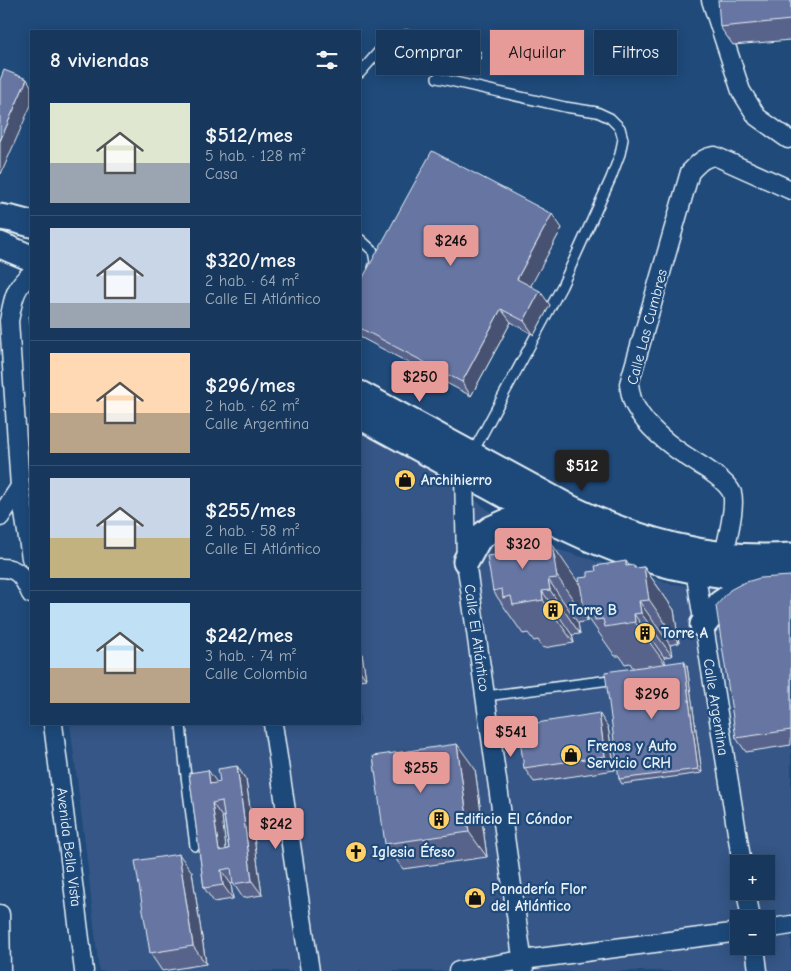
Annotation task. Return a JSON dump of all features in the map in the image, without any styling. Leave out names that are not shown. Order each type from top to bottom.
[{"type":"main road","points":[[0,217],[30,224]]},
{"type":"main road","points":[[1,246],[30,241]]},
{"type":"main road","points":[[1,246],[30,258]]},
{"type":"main road","points":[[361,395],[468,463],[551,520]]},
{"type":"main road","points":[[361,416],[570,508],[585,526],[629,554],[669,566],[724,554],[751,557],[789,569]]},
{"type":"main road","points":[[466,561],[478,539],[491,529],[507,522],[522,518],[551,520],[585,526]]},
{"type":"main road","points":[[697,560],[716,573],[750,576],[789,569]]},
{"type":"main road","points":[[703,625],[721,603],[738,591],[789,569]]},
{"type":"street","points":[[711,0],[741,91],[757,117],[788,139]]},
{"type":"street","name":"Calle Las Cumbres","points":[[724,554],[733,505],[732,493],[711,472],[675,448],[653,430],[635,407],[629,384],[690,172],[700,160],[715,156],[791,190]]},
{"type":"street","points":[[30,275],[20,285],[4,314],[20,487],[30,552]]},
{"type":"street","name":"Calle El Atlántico","points":[[468,463],[466,561],[524,966]]},
{"type":"street","points":[[0,517],[20,487]]},
{"type":"street","name":"Calle Argentina","points":[[697,560],[703,625],[741,855]]},
{"type":"street","points":[[0,568],[10,568],[18,572],[25,580],[30,592]]},
{"type":"street","name":"Avenida Bella Vista","points":[[53,725],[84,971]]},
{"type":"street","points":[[273,725],[310,971]]},
{"type":"street","points":[[0,914],[1,971]]},
{"type":"street","points":[[775,928],[791,925]]},
{"type":"street","points":[[458,971],[524,966],[730,933]]},
{"type":"street","points":[[756,955],[758,971]]},
{"type":"lane","points":[[361,72],[376,55]]},
{"type":"lane","points":[[437,78],[565,107],[597,112],[610,118],[620,128],[623,139],[614,170],[562,286],[468,463]]},
{"type":"lane","points":[[361,240],[374,251],[375,262],[370,276]]},
{"type":"lane","points":[[486,696],[624,678]]},
{"type":"lane","points":[[181,725],[195,846]]},
{"type":"shaded area","points":[[361,430],[435,471],[533,542],[672,584],[763,592],[791,589],[791,971],[99,971],[70,725],[361,725]]},
{"type":"building","points":[[718,0],[791,0],[791,20],[720,27]]},
{"type":"building","points":[[4,70],[27,79],[0,141],[0,80]]},
{"type":"building","points":[[432,151],[552,214],[517,279],[540,291],[524,321],[501,309],[462,382],[361,329],[361,281]]},
{"type":"building","points":[[533,538],[534,543],[542,542],[542,546],[552,544],[557,578],[548,579],[550,590],[542,591],[543,600],[513,605],[511,596],[503,598],[502,589],[493,591],[487,556],[496,555],[496,550],[504,549],[503,543]]},
{"type":"building","points":[[626,561],[626,566],[634,565],[634,568],[644,567],[649,600],[639,601],[641,613],[634,614],[635,622],[605,627],[603,619],[595,620],[594,612],[585,613],[579,578],[588,577],[588,572],[596,571],[595,566]]},
{"type":"building","points":[[791,576],[791,730],[736,738],[716,606],[730,590],[743,583],[760,578]]},
{"type":"building","points":[[684,661],[698,769],[619,779],[605,672]]},
{"type":"building","points":[[599,713],[605,756],[524,768],[518,726]]},
{"type":"building","points":[[457,744],[469,832],[385,844],[373,756]]},
{"type":"building","points":[[237,766],[252,881],[233,884],[231,868],[221,870],[223,885],[204,888],[189,773],[208,770],[210,784],[220,782],[218,769]],"holes":[[[222,801],[229,849],[219,851],[212,803]]]},
{"type":"building","points":[[179,854],[193,946],[150,953],[135,861]]},
{"type":"place","name":"Archihierro","points":[[405,480]]},
{"type":"place","name":"Torre B","points":[[553,610]]},
{"type":"place","name":"Torre A","points":[[645,633]]},
{"type":"place","name":"Frenos y Auto Servicio CRH","points":[[571,755]]},
{"type":"place","name":"Edificio El Cóndor","points":[[439,819]]},
{"type":"place","name":"Iglesia Éfeso","points":[[356,852]]},
{"type":"place","name":"Panadería Flor del Atlántico","points":[[475,898]]}]
